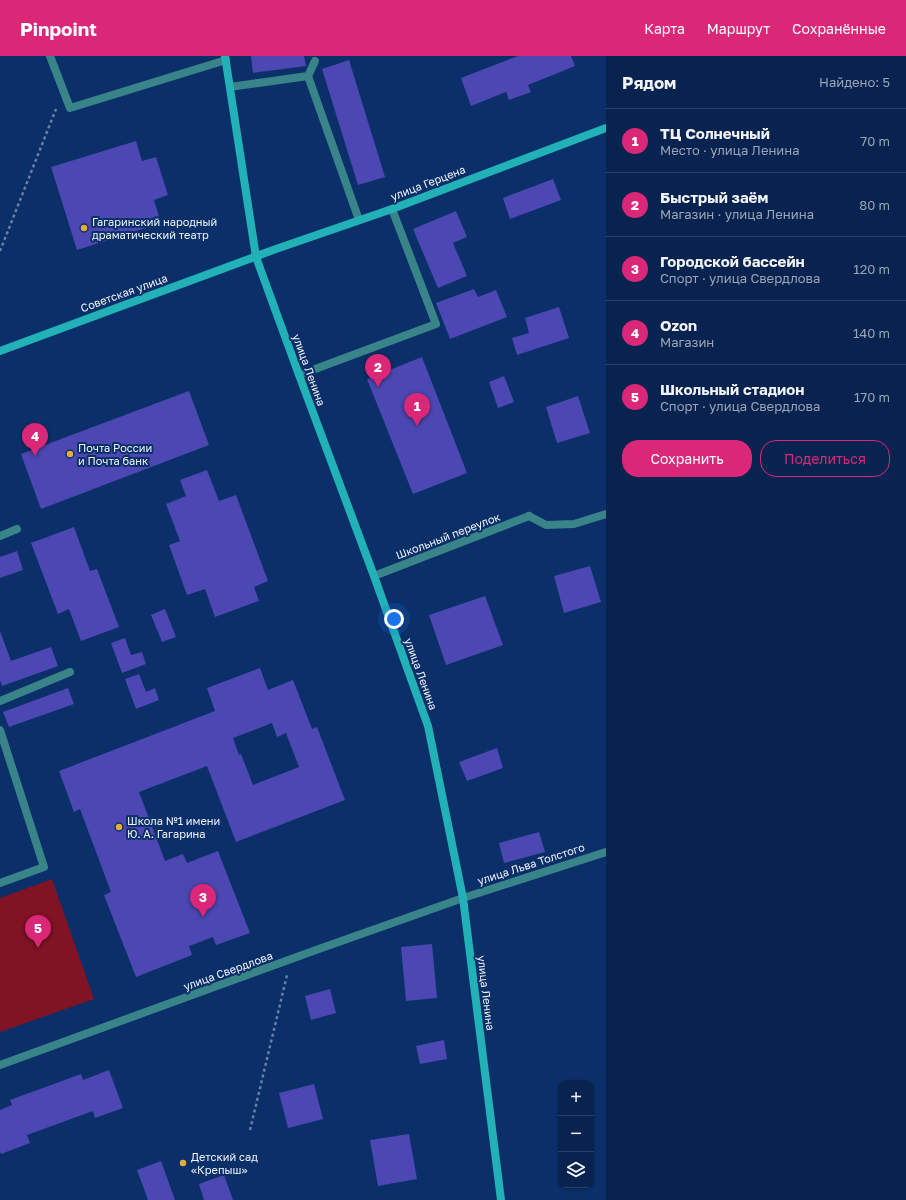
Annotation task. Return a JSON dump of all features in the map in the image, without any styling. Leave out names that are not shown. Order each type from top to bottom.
[{"type":"main road","name":"улица Ленина","points":[[226,58],[256,256],[428,726],[464,898],[501,1200]]},
{"type":"main road","name":"улица Герцена","points":[[256,256],[392,209],[606,128]]},
{"type":"main road","name":"Советская улица","points":[[0,351],[256,256]]},
{"type":"street","points":[[50,56],[70,108],[226,58]]},
{"type":"street","points":[[315,61],[308,76],[359,220]]},
{"type":"street","points":[[230,87],[308,76]]},
{"type":"street","points":[[299,375],[436,324],[392,209]]},
{"type":"street","name":"Школьный переулок","points":[[374,576],[529,516],[546,525],[574,524],[606,514]]},
{"type":"street","points":[[0,536],[17,529]]},
{"type":"street","points":[[0,701],[70,672]]},
{"type":"street","points":[[0,730],[44,867],[0,883]]},
{"type":"street","name":"улица Льва Толстого","points":[[464,898],[606,852]]},
{"type":"street","name":"улица Свердлова","points":[[0,1065],[290,959],[464,898]]},
{"type":"path","points":[[0,251],[63,90]]},
{"type":"path","points":[[250,1130],[290,959]]},
{"type":"shaded area","points":[[52,879],[94,999],[0,1032],[0,898]]},
{"type":"building","points":[[251,56],[304,56],[306,66],[253,73]]},
{"type":"building","points":[[518,56],[571,56],[575,66],[528,85],[531,92],[509,100],[506,92],[471,106],[461,78]]},
{"type":"building","points":[[349,60],[385,177],[358,185],[322,69]]},
{"type":"building","points":[[136,141],[142,161],[156,157],[168,195],[154,200],[161,223],[77,250],[51,167]]},
{"type":"building","points":[[553,179],[561,200],[510,219],[503,198]]},
{"type":"building","points":[[456,211],[467,237],[453,243],[467,276],[438,288],[413,229]]},
{"type":"building","points":[[474,289],[478,297],[496,290],[507,317],[450,339],[436,303]]},
{"type":"building","points":[[559,307],[569,338],[517,355],[512,338],[529,333],[525,318]]},
{"type":"building","points":[[422,357],[467,473],[413,494],[367,379]]},
{"type":"building","points":[[504,376],[514,402],[498,408],[489,382]]},
{"type":"building","points":[[189,391],[209,445],[41,509],[21,454]]},
{"type":"building","points":[[578,396],[590,433],[557,443],[546,407]]},
{"type":"building","points":[[207,470],[219,501],[236,495],[268,581],[254,587],[259,601],[215,617],[205,589],[187,595],[169,545],[180,541],[166,504],[186,496],[180,480]]},
{"type":"building","points":[[74,527],[90,571],[97,569],[119,627],[81,641],[69,609],[58,614],[31,543]]},
{"type":"building","points":[[17,551],[23,570],[0,578],[0,557]]},
{"type":"building","points":[[590,566],[601,602],[564,613],[554,576]]},
{"type":"building","points":[[485,596],[503,645],[446,665],[429,615]]},
{"type":"building","points":[[165,609],[176,637],[162,642],[151,615]]},
{"type":"building","points":[[0,631],[11,661],[51,647],[58,666],[2,686],[0,680]]},
{"type":"building","points":[[125,638],[131,655],[142,652],[146,664],[122,673],[111,643]]},
{"type":"building","name":"Школа №1 имени Ю. А. Гагарина","points":[[260,668],[268,690],[293,680],[312,729],[317,727],[345,800],[236,842],[207,766],[139,792],[165,861],[183,854],[187,863],[218,851],[250,933],[216,945],[213,937],[189,946],[192,955],[136,977],[104,895],[111,892],[80,809],[74,812],[59,771],[215,711],[207,688]],"holes":[[[272,723],[277,737],[286,733],[299,767],[253,785],[233,738]]]},
{"type":"building","points":[[139,674],[146,692],[155,688],[159,700],[136,709],[125,679]]},
{"type":"building","points":[[68,688],[74,704],[9,727],[3,712]]},
{"type":"building","points":[[497,748],[503,768],[467,781],[459,762]]},
{"type":"building","points":[[539,832],[545,852],[504,863],[499,843]]},
{"type":"building","points":[[432,944],[437,998],[406,1001],[401,947]]},
{"type":"building","points":[[330,989],[336,1013],[311,1020],[305,996]]},
{"type":"building","points":[[444,1040],[447,1059],[420,1064],[416,1046]]},
{"type":"building","points":[[109,1070],[123,1108],[95,1118],[93,1111],[27,1135],[30,1143],[1,1154],[0,1110],[12,1105],[10,1100],[81,1074],[83,1080]]},
{"type":"building","points":[[314,1084],[323,1119],[288,1128],[279,1093]]},
{"type":"building","points":[[409,1134],[417,1179],[378,1186],[370,1140]]},
{"type":"building","points":[[161,1161],[175,1200],[148,1200],[137,1170]]},
{"type":"building","points":[[224,1175],[233,1200],[204,1200],[199,1184]]},
{"type":"place","name":"Гагаринский народный драматический театр","points":[[84,228]]},
{"type":"place","name":"Быстрый заём","points":[[378,387]]},
{"type":"place","name":"ТЦ Солнечный","points":[[417,426]]},
{"type":"place","name":"Почта России и Почта банк","points":[[70,454]]},
{"type":"place","name":"Ozon","points":[[35,456]]},
{"type":"place","name":"Школа №1 имени Ю. А. Гагарина","points":[[119,827]]},
{"type":"place","name":"Городской бассейн","points":[[203,917]]},
{"type":"place","name":"Школьный стадион","points":[[38,948]]},
{"type":"place","name":"Детский сад «Крепыш»","points":[[183,1163]]}]
